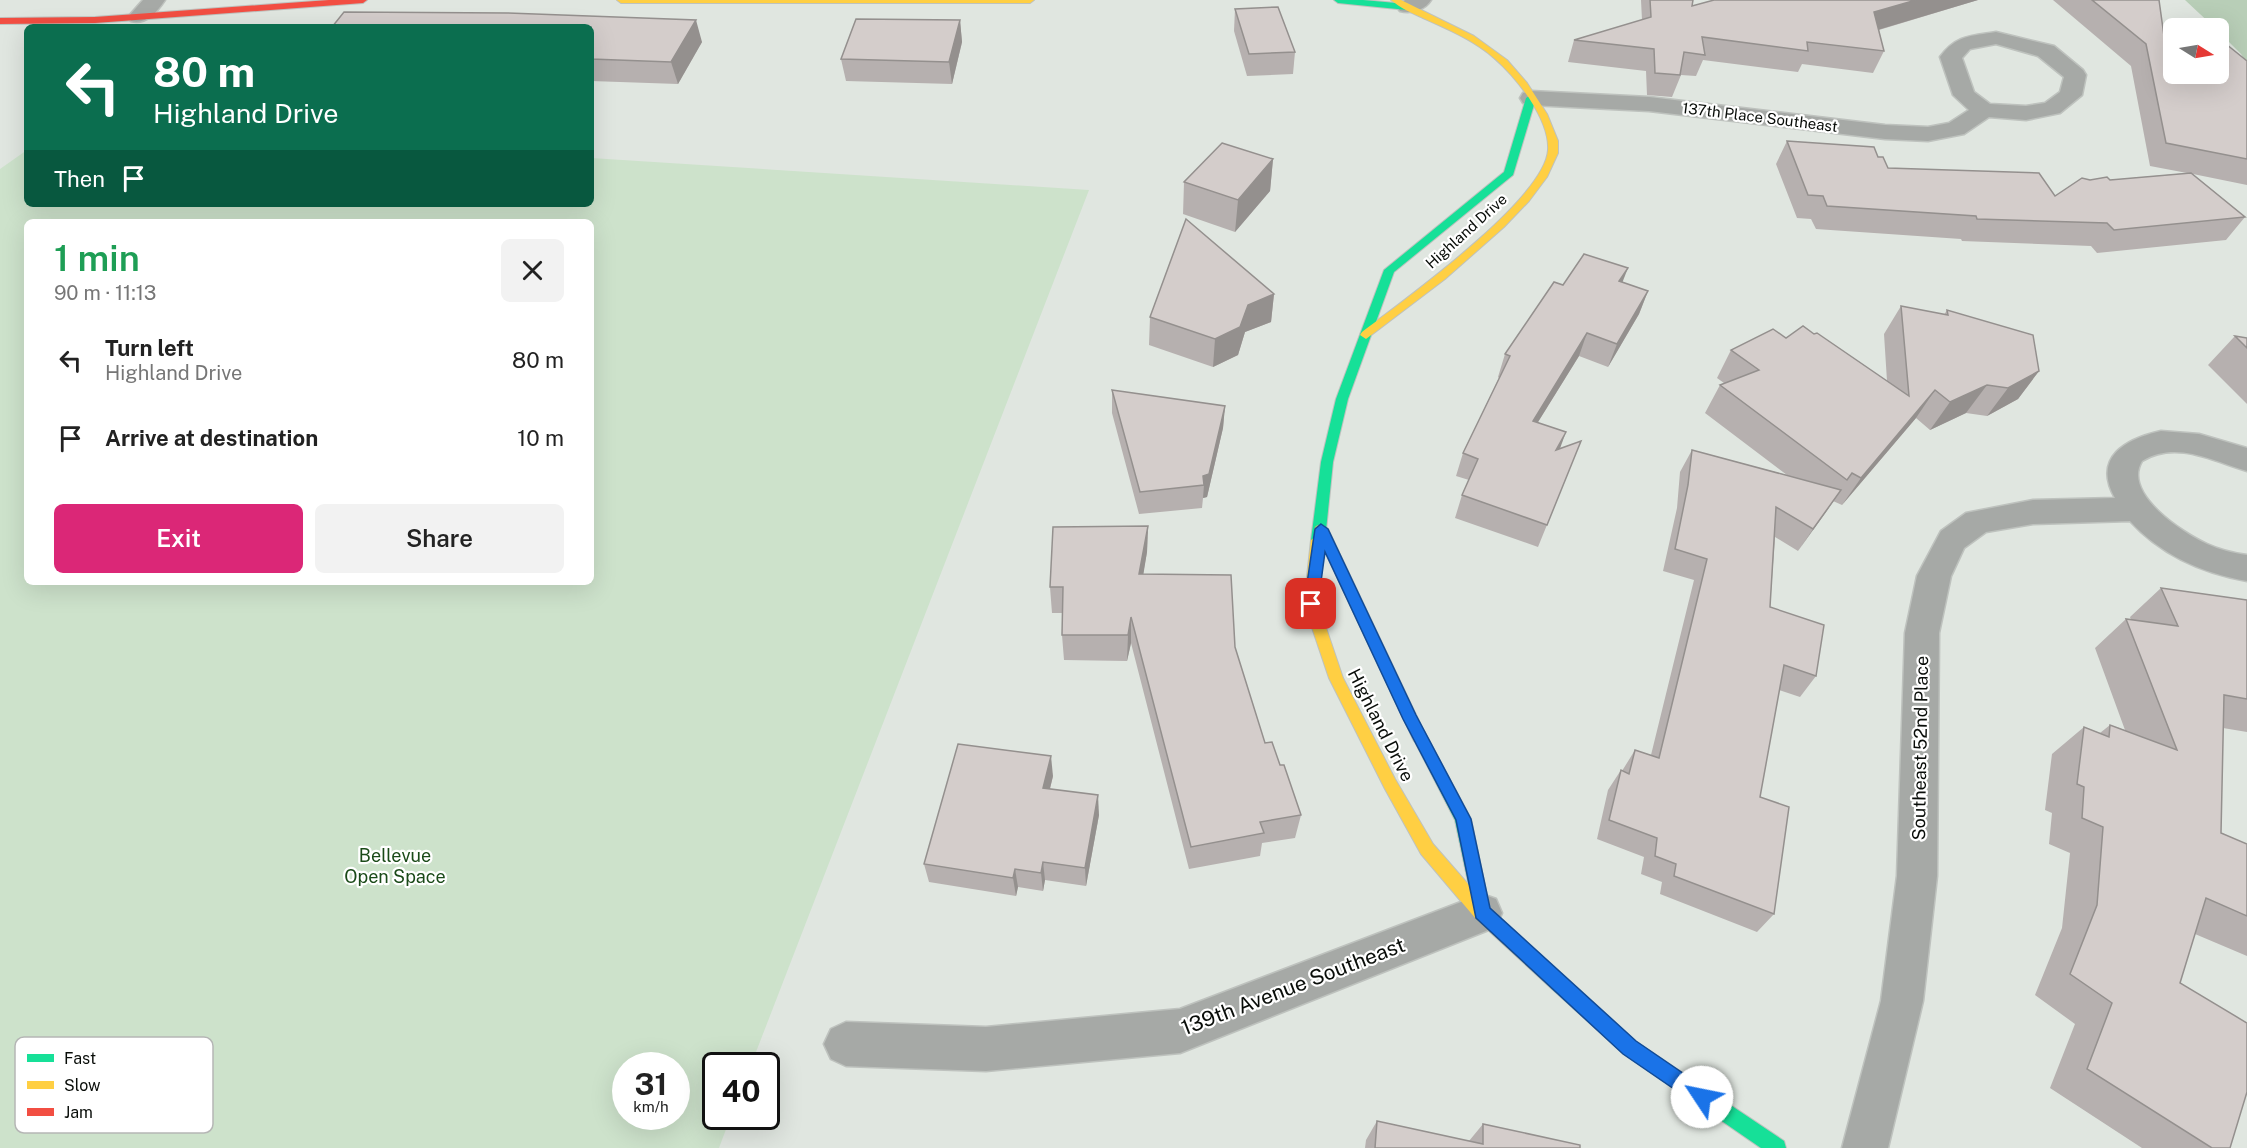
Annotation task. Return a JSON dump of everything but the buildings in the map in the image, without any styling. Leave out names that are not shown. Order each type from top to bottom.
[{"type":"street","points":[[138,17],[155,0]]},
{"type":"street","points":[[0,21],[48,22],[138,17],[363,0]]},
{"type":"street","points":[[621,0],[1030,0]]},
{"type":"street","name":"Highland Drive","points":[[1338,0],[1408,2],[1496,54],[1515,74],[1550,128],[1553,153],[1540,183],[1503,224],[1366,335]]},
{"type":"street","points":[[1996,38],[2046,51],[2075,75],[2071,95],[2052,108],[2026,113],[1984,110],[1964,95],[1951,57],[1963,44],[1996,38]]},
{"type":"street","name":"Highland Drive","points":[[1531,99],[1509,173],[1389,270],[1342,399],[1327,462],[1311,604],[1336,678],[1390,784],[1427,849],[1482,913],[1629,1047],[1777,1148]]},
{"type":"street","name":"137th Place Southeast","points":[[1531,99],[1650,104],[1885,132],[1928,134],[1956,129],[1984,110]]},
{"type":"street","points":[[2247,460],[2207,446],[2176,441],[2149,444],[2131,453],[2122,468],[2124,487],[2137,509],[2156,528],[2181,545],[2210,558],[2247,568]]},
{"type":"street","name":"Southeast 52nd Place","points":[[1865,1148],[1902,1001],[1917,876],[1922,633],[1934,576],[1952,540],[1977,521],[2033,512],[2137,509]]},
{"type":"street","name":"Highland Drive","points":[[1321,529],[1410,719],[1463,819],[1482,913]]},
{"type":"street","name":"139th Avenue Southeast","points":[[846,1044],[986,1049],[1180,1031],[1482,913]]},
{"type":"green space","points":[[2185,0],[2247,0],[2247,63],[2229,42],[2229,18],[2204,18]]},
{"type":"green space","name":"Bellevue Open Space","points":[[24,152],[24,207],[594,207],[594,158],[1089,190],[756,1052],[702,1052],[702,1130],[726,1130],[719,1148],[0,1148],[0,169]]},
{"type":"traffic: fast","points":[[1338,0],[1407,7]]},
{"type":"traffic: fast","points":[[1318,540],[1327,462],[1342,399],[1389,270],[1509,173],[1531,98]]},
{"type":"traffic: fast","points":[[1419,736],[1463,819],[1482,910]]},
{"type":"traffic: fast","points":[[1557,982],[1629,1047],[1777,1148]]},
{"type":"traffic: slow","points":[[621,0],[1030,0]]},
{"type":"traffic: slow","points":[[1366,335],[1442,276],[1501,225],[1544,175],[1553,153],[1553,141],[1543,114],[1524,85],[1495,54],[1459,31],[1395,0]]},
{"type":"traffic: slow","points":[[1321,529],[1419,736]]},
{"type":"traffic: slow","points":[[1318,540],[1311,604],[1336,678],[1390,784],[1427,849],[1482,913],[1557,982]]},
{"type":"traffic: jam","points":[[0,21],[95,20],[363,0]]},
{"type":"route","points":[[1311,604],[1321,529],[1410,719],[1463,819],[1482,913],[1629,1047],[1702,1097]]}]
